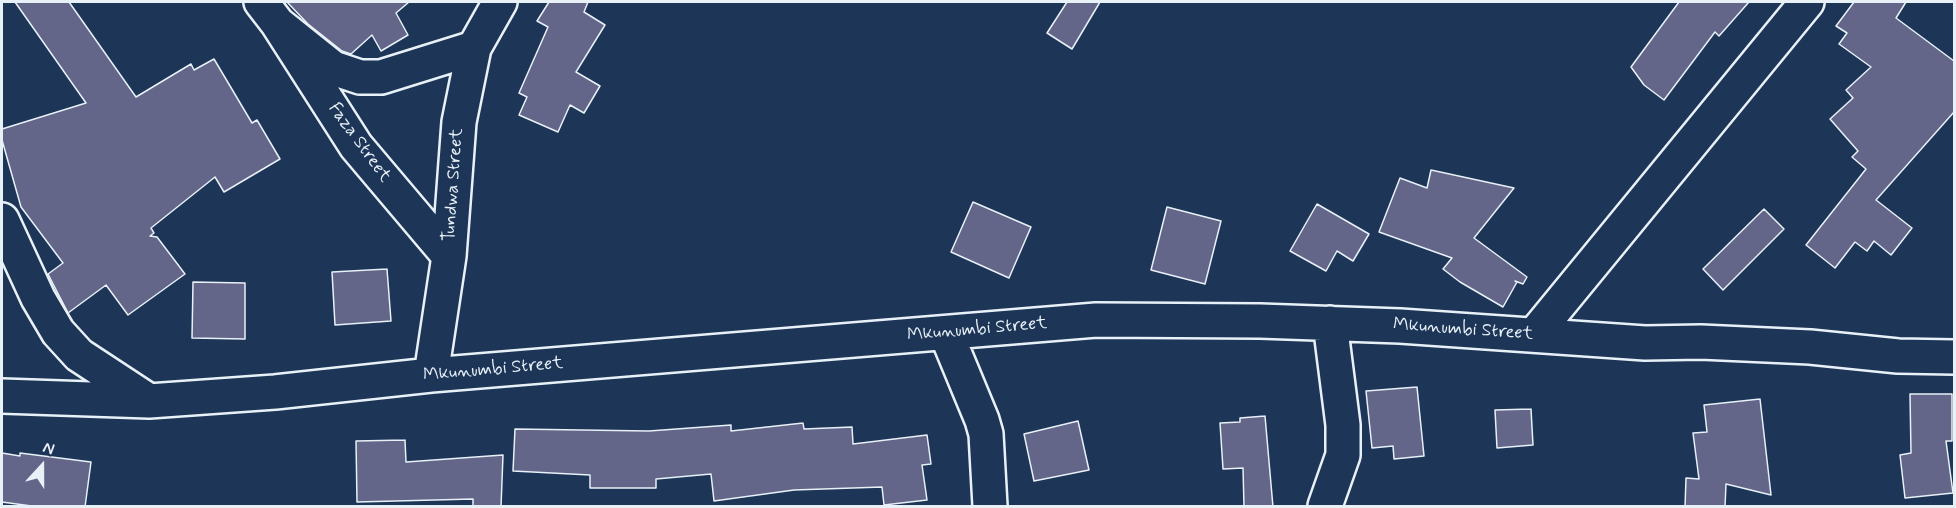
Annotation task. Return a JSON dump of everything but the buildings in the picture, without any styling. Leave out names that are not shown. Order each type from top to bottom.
[{"type":"street","name":"Tundwa Street","points":[[431,375],[449,255],[459,122],[474,48],[500,2]]},
{"type":"street","points":[[1534,335],[1808,2]]},
{"type":"street","name":"Faza Street","points":[[270,13],[333,68],[360,77],[381,77],[474,48]]},
{"type":"street","name":"Faza Street","points":[[270,13],[356,146],[449,255]]},
{"type":"street","points":[[2,220],[38,298],[58,332],[79,355],[149,401]]},
{"type":"street","name":"Mkunumbi Street","points":[[2,396],[149,401],[275,392],[431,375],[1096,320],[1330,323],[1645,343],[1701,342],[1810,347],[1898,356],[1954,357]]},
{"type":"street","points":[[1325,507],[1343,455],[1343,425],[1330,323]]},
{"type":"street","points":[[946,333],[986,434],[990,507]]}]
